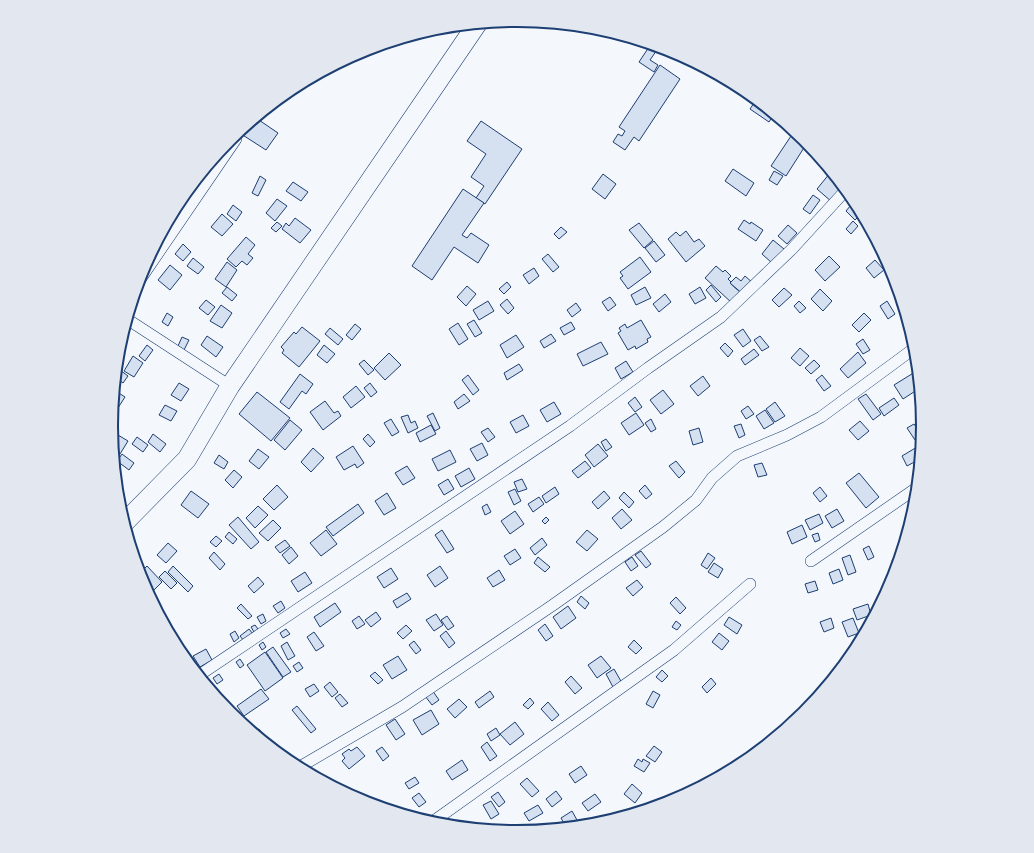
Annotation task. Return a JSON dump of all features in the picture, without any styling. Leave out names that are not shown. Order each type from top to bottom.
[{"type":"highway","points":[[128,516],[187,459],[230,386],[473,29]]},
{"type":"street","points":[[157,255],[226,153]]},
{"type":"street","points":[[203,673],[524,457],[721,317],[792,248],[842,194]]},
{"type":"street","points":[[131,322],[230,386]]},
{"type":"street","points":[[304,764],[402,707],[553,605],[662,527],[696,500],[712,478],[737,456],[787,435],[821,417],[909,352]]},
{"type":"street","points":[[811,561],[911,492]]},
{"type":"street","points":[[438,818],[674,650],[750,584]]},
{"type":"building","points":[[648,49],[656,52],[650,60],[658,65],[654,72],[639,62]]},
{"type":"building","points":[[660,65],[680,79],[639,141],[634,137],[625,150],[613,142],[618,134],[622,136],[625,131],[619,127]]},
{"type":"building","points":[[753,105],[771,119],[769,122],[750,109]]},
{"type":"building","points":[[260,121],[278,133],[266,150],[244,136]]},
{"type":"building","points":[[481,121],[522,149],[485,204],[476,198],[484,186],[471,177],[486,154],[467,141]]},
{"type":"building","points":[[791,136],[803,149],[786,176],[771,166]]},
{"type":"building","points":[[733,169],[754,183],[746,196],[725,181]]},
{"type":"building","points":[[774,171],[783,176],[777,185],[769,180]]},
{"type":"building","points":[[603,174],[616,184],[605,199],[592,189]]},
{"type":"building","points":[[260,176],[266,180],[258,196],[252,193]]},
{"type":"building","points":[[828,176],[840,192],[832,202],[817,189]]},
{"type":"building","points":[[293,182],[308,192],[301,201],[286,191]]},
{"type":"building","points":[[463,189],[484,203],[462,235],[467,238],[471,233],[489,245],[478,263],[454,247],[432,280],[412,266]]},
{"type":"building","points":[[813,195],[820,200],[810,214],[803,209]]},
{"type":"building","points":[[277,199],[287,206],[275,221],[266,213]]},
{"type":"building","points":[[233,205],[242,212],[236,221],[227,214]]},
{"type":"building","points":[[850,206],[857,218],[855,220],[846,211]]},
{"type":"building","points":[[222,214],[233,224],[222,236],[211,227]]},
{"type":"building","points":[[295,218],[311,230],[300,243],[282,229],[286,223],[289,226]]},
{"type":"building","points":[[744,220],[750,224],[751,222],[763,230],[756,241],[738,229]]},
{"type":"building","points":[[853,221],[858,226],[851,234],[846,229]]},
{"type":"building","points":[[277,222],[282,226],[276,232],[271,228]]},
{"type":"building","points":[[639,223],[653,240],[644,248],[629,230]]},
{"type":"building","points":[[788,225],[797,233],[787,244],[778,236]]},
{"type":"building","points":[[561,227],[567,232],[559,239],[554,234]]},
{"type":"building","points":[[686,231],[694,242],[699,239],[705,246],[686,262],[668,239],[676,232],[680,236]]},
{"type":"building","points":[[246,237],[255,245],[248,254],[253,258],[247,265],[242,261],[236,267],[227,259]]},
{"type":"building","points":[[773,240],[784,249],[772,263],[762,254]]},
{"type":"building","points":[[654,241],[665,255],[656,262],[645,248]]},
{"type":"building","points":[[183,244],[191,252],[183,261],[175,254]]},
{"type":"building","points":[[548,254],[559,267],[553,272],[542,259]]},
{"type":"building","points":[[829,256],[840,267],[825,281],[815,270]]},
{"type":"building","points":[[640,257],[651,272],[628,289],[620,278],[623,276],[620,272]]},
{"type":"building","points":[[193,258],[204,267],[198,274],[187,266]]},
{"type":"building","points":[[875,260],[884,270],[874,278],[866,268]]},
{"type":"building","points":[[227,262],[237,270],[226,287],[215,279]]},
{"type":"building","points":[[170,265],[182,275],[170,290],[158,280]]},
{"type":"building","points":[[716,266],[723,272],[725,270],[731,276],[728,279],[731,282],[730,283],[742,294],[733,304],[705,278]]},
{"type":"building","points":[[534,268],[539,276],[529,284],[523,275]]},
{"type":"building","points":[[745,276],[754,284],[744,295],[730,283],[736,277],[741,281]]},
{"type":"building","points":[[507,282],[511,287],[504,294],[499,289]]},
{"type":"building","points":[[711,285],[721,297],[716,302],[706,290]]},
{"type":"building","points":[[467,286],[476,294],[466,306],[457,297]]},
{"type":"building","points":[[227,287],[237,295],[232,301],[222,293]]},
{"type":"building","points":[[645,287],[651,298],[636,305],[631,295]]},
{"type":"building","points":[[700,287],[706,298],[695,304],[689,294]]},
{"type":"building","points":[[784,288],[792,295],[779,307],[772,300]]},
{"type":"building","points":[[820,289],[832,301],[823,311],[811,299]]},
{"type":"building","points":[[665,294],[671,302],[659,312],[653,304]]},
{"type":"building","points":[[610,297],[616,305],[608,311],[602,302]]},
{"type":"building","points":[[507,299],[514,308],[508,314],[500,305]]},
{"type":"building","points":[[206,300],[215,307],[208,315],[199,308]]},
{"type":"building","points":[[488,301],[494,311],[479,320],[473,310]]},
{"type":"building","points":[[799,301],[806,308],[800,313],[794,306]]},
{"type":"building","points":[[887,301],[895,314],[888,319],[880,306]]},
{"type":"building","points":[[576,303],[581,310],[572,317],[567,310]]},
{"type":"building","points":[[221,305],[232,313],[222,328],[210,321]]},
{"type":"building","points":[[167,313],[173,317],[168,326],[162,322]]},
{"type":"building","points":[[864,313],[871,320],[859,332],[852,325]]},
{"type":"building","points":[[474,320],[482,333],[475,337],[467,324]]},
{"type":"building","points":[[641,320],[651,337],[647,339],[648,342],[636,349],[635,346],[628,350],[618,333],[621,331],[619,328],[625,324],[627,328]]},
{"type":"building","points":[[571,322],[575,329],[564,335],[560,328]]},
{"type":"building","points":[[458,323],[468,339],[459,345],[449,329]]},
{"type":"building","points":[[355,324],[361,329],[352,340],[346,335]]},
{"type":"building","points":[[302,327],[320,341],[299,367],[282,353],[284,350],[281,347],[294,332],[296,334]]},
{"type":"building","points":[[330,328],[343,339],[338,345],[325,334]]},
{"type":"building","points":[[743,329],[751,341],[743,347],[734,335]]},
{"type":"building","points":[[551,334],[556,341],[544,348],[540,341]]},
{"type":"building","points":[[516,335],[524,347],[507,358],[500,345]]},
{"type":"building","points":[[207,336],[223,347],[216,357],[201,345]]},
{"type":"building","points":[[760,336],[769,347],[762,351],[754,340]]},
{"type":"building","points":[[182,337],[189,340],[184,350],[178,346]]},
{"type":"building","points":[[863,339],[870,350],[863,354],[856,344]]},
{"type":"building","points":[[601,342],[608,354],[583,366],[577,354]]},
{"type":"building","points":[[725,343],[733,351],[728,357],[720,348]]},
{"type":"building","points":[[147,345],[153,350],[145,361],[139,356]]},
{"type":"building","points":[[324,345],[335,354],[327,363],[317,355]]},
{"type":"building","points":[[800,348],[809,356],[800,366],[791,358]]},
{"type":"building","points":[[754,349],[759,355],[745,365],[741,359]]},
{"type":"building","points":[[858,352],[866,363],[848,378],[840,369]]},
{"type":"building","points":[[389,353],[401,365],[385,380],[374,368]]},
{"type":"building","points":[[133,356],[143,363],[134,377],[124,371]]},
{"type":"building","points":[[364,360],[374,370],[368,375],[359,364]]},
{"type":"building","points":[[814,360],[820,366],[811,374],[805,368]]},
{"type":"building","points":[[626,361],[633,372],[621,379],[615,368]]},
{"type":"building","points":[[519,364],[523,370],[507,380],[504,373]]},
{"type":"building","points":[[121,371],[128,376],[123,383],[120,381]]},
{"type":"building","points":[[913,373],[915,391],[903,399],[894,385]]},
{"type":"building","points":[[300,374],[313,384],[306,394],[302,391],[289,409],[280,402]]},
{"type":"building","points":[[468,375],[479,390],[473,395],[462,380]]},
{"type":"building","points":[[822,375],[831,386],[824,391],[816,380]]},
{"type":"building","points":[[703,376],[710,386],[698,396],[690,386]]},
{"type":"building","points":[[179,383],[189,389],[181,401],[171,395]]},
{"type":"building","points":[[370,383],[377,392],[371,397],[364,388]]},
{"type":"building","points":[[356,386],[365,397],[351,408],[343,397]]},
{"type":"building","points":[[663,390],[674,404],[661,414],[650,400]]},
{"type":"building","points":[[257,392],[290,418],[271,441],[239,414]]},
{"type":"building","points":[[119,393],[125,397],[118,408]]},
{"type":"building","points":[[464,394],[470,401],[458,409],[454,402]]},
{"type":"building","points":[[866,394],[881,414],[873,420],[858,399]]},
{"type":"building","points":[[635,397],[642,407],[635,412],[628,403]]},
{"type":"building","points":[[894,398],[899,405],[884,416],[879,408]]},
{"type":"building","points":[[325,401],[334,413],[338,411],[341,416],[323,430],[310,412]]},
{"type":"building","points":[[554,402],[561,414],[547,422],[540,410]]},
{"type":"building","points":[[775,402],[785,416],[775,422],[766,409]]},
{"type":"building","points":[[165,405],[177,411],[171,421],[159,415]]},
{"type":"building","points":[[748,406],[754,414],[746,419],[741,411]]},
{"type":"building","points":[[765,410],[774,423],[764,429],[756,416]]},
{"type":"building","points":[[433,413],[440,428],[435,431],[427,416]]},
{"type":"building","points":[[636,413],[644,425],[629,435],[621,423]]},
{"type":"building","points":[[408,415],[411,423],[415,421],[418,428],[408,433],[401,417]]},
{"type":"building","points":[[523,415],[529,426],[516,433],[510,422]]},
{"type":"building","points":[[391,419],[399,432],[392,436],[384,423]]},
{"type":"building","points":[[651,419],[656,429],[651,432],[645,423]]},
{"type":"building","points":[[290,420],[302,430],[285,450],[274,440]]},
{"type":"building","points":[[860,421],[869,431],[858,440],[849,430]]},
{"type":"building","points":[[741,424],[745,435],[739,438],[734,426]]},
{"type":"building","points":[[914,424],[916,427],[916,439],[915,440],[907,428]]},
{"type":"building","points":[[431,425],[436,434],[420,442],[416,433]]},
{"type":"building","points":[[488,428],[495,437],[488,442],[481,432]]},
{"type":"building","points":[[699,428],[703,442],[693,445],[689,431]]},
{"type":"building","points":[[153,434],[166,444],[160,452],[148,442]]},
{"type":"building","points":[[368,434],[375,442],[370,447],[363,439]]},
{"type":"building","points":[[118,435],[128,441],[120,454],[118,453]]},
{"type":"building","points":[[137,437],[148,445],[143,452],[132,444]]},
{"type":"building","points":[[606,439],[612,447],[606,451],[601,442]]},
{"type":"building","points":[[482,443],[488,455],[477,461],[470,449]]},
{"type":"building","points":[[598,444],[608,456],[594,467],[585,455]]},
{"type":"building","points":[[353,446],[364,463],[357,468],[355,464],[344,470],[336,457]]},
{"type":"building","points":[[313,448],[324,458],[311,472],[301,462]]},
{"type":"building","points":[[916,448],[915,462],[907,466],[902,456]]},
{"type":"building","points":[[258,449],[269,457],[259,469],[249,461]]},
{"type":"building","points":[[450,450],[456,462],[438,471],[432,459]]},
{"type":"building","points":[[122,454],[134,463],[129,470],[119,463],[119,459]]},
{"type":"building","points":[[219,455],[228,462],[224,469],[214,463]]},
{"type":"building","points":[[585,461],[591,468],[578,478],[572,471]]},
{"type":"building","points":[[676,461],[685,472],[679,478],[669,466]]},
{"type":"building","points":[[762,463],[767,475],[758,477],[754,465]]},
{"type":"building","points":[[407,466],[415,478],[403,485],[395,473]]},
{"type":"building","points":[[469,468],[475,479],[461,487],[455,476]]},
{"type":"building","points":[[234,470],[242,477],[233,488],[225,480]]},
{"type":"building","points":[[859,473],[879,497],[866,508],[846,483]]},
{"type":"building","points":[[448,479],[454,489],[444,495],[438,485]]},
{"type":"building","points":[[522,479],[527,489],[518,492],[514,482]]},
{"type":"building","points":[[277,485],[288,497],[274,510],[263,499]]},
{"type":"building","points":[[645,485],[652,494],[646,499],[639,491]]},
{"type":"building","points":[[555,487],[559,494],[546,503],[542,496]]},
{"type":"building","points":[[820,487],[827,496],[820,502],[813,493]]},
{"type":"building","points":[[515,489],[521,501],[514,505],[508,492]]},
{"type":"building","points":[[191,491],[209,504],[198,518],[181,505]]},
{"type":"building","points":[[604,491],[610,498],[598,509],[592,502]]},
{"type":"building","points":[[624,492],[634,502],[629,508],[619,498]]},
{"type":"building","points":[[387,493],[396,508],[384,515],[375,501]]},
{"type":"building","points":[[539,497],[544,504],[533,512],[528,504]]},
{"type":"building","points":[[358,504],[364,513],[333,536],[326,527]]},
{"type":"building","points":[[487,504],[491,512],[485,515],[482,507]]},
{"type":"building","points":[[258,506],[268,515],[255,528],[246,518]]},
{"type":"building","points":[[622,509],[632,520],[621,529],[612,518]]},
{"type":"building","points":[[837,509],[844,521],[832,528],[825,516]]},
{"type":"building","points":[[515,511],[524,524],[510,534],[501,521]]},
{"type":"building","points":[[819,514],[823,523],[810,530],[805,520]]},
{"type":"building","points":[[238,517],[259,542],[251,549],[229,525]]},
{"type":"building","points":[[546,517],[549,520],[545,524],[542,521]]},
{"type":"building","points":[[273,520],[281,528],[268,541],[259,533]]},
{"type":"building","points":[[802,525],[807,537],[792,544],[787,532]]},
{"type":"building","points":[[326,530],[337,544],[321,556],[310,543]]},
{"type":"building","points":[[442,530],[454,549],[447,553],[435,535]]},
{"type":"building","points":[[587,530],[598,539],[587,551],[576,542]]},
{"type":"building","points":[[229,532],[237,539],[233,544],[225,537]]},
{"type":"building","points":[[818,533],[820,540],[815,542],[812,535]]},
{"type":"building","points":[[216,536],[222,541],[216,547],[210,542]]},
{"type":"building","points":[[542,538],[547,545],[535,555],[530,548]]},
{"type":"building","points":[[285,540],[290,546],[280,553],[275,547]]},
{"type":"building","points":[[168,543],[177,551],[166,563],[157,555]]},
{"type":"building","points":[[869,546],[874,557],[868,560],[863,549]]},
{"type":"building","points":[[291,547],[298,556],[289,564],[282,555]]},
{"type":"building","points":[[515,549],[521,558],[510,565],[504,556]]},
{"type":"building","points":[[641,551],[651,564],[646,568],[635,555]]},
{"type":"building","points":[[214,552],[225,564],[220,570],[209,558]]},
{"type":"building","points":[[708,553],[715,558],[707,569],[701,565]]},
{"type":"building","points":[[850,555],[856,572],[848,575],[842,558]]},
{"type":"building","points":[[538,557],[550,567],[545,572],[534,563]]},
{"type":"building","points":[[632,557],[638,566],[631,571],[625,562]]},
{"type":"building","points":[[714,563],[723,569],[718,578],[708,572]]},
{"type":"building","points":[[147,566],[162,582],[153,591],[148,579],[144,569]]},
{"type":"building","points":[[173,566],[193,586],[188,592],[168,572]]},
{"type":"building","points":[[440,566],[448,578],[435,587],[427,575]]},
{"type":"building","points":[[391,568],[398,579],[384,588],[377,577]]},
{"type":"building","points":[[839,569],[843,580],[833,584],[829,573]]},
{"type":"building","points":[[499,570],[505,580],[493,587],[487,578]]},
{"type":"building","points":[[165,571],[177,583],[171,589],[159,577]]},
{"type":"building","points":[[305,572],[312,583],[298,592],[291,581]]},
{"type":"building","points":[[258,577],[264,584],[254,593],[248,586]]},
{"type":"building","points":[[637,580],[643,587],[633,596],[626,588]]},
{"type":"building","points":[[815,581],[818,590],[808,593],[805,584]]},
{"type":"building","points":[[407,593],[411,599],[397,608],[393,601]]},
{"type":"building","points":[[581,596],[589,603],[585,609],[577,602]]},
{"type":"building","points":[[676,597],[686,608],[680,614],[670,603]]},
{"type":"building","points":[[281,601],[285,608],[278,613],[273,606]]},
{"type":"building","points":[[335,603],[341,612],[320,627],[314,617]]},
{"type":"building","points":[[241,604],[252,616],[248,619],[237,608]]},
{"type":"building","points":[[868,604],[870,612],[868,616],[857,620],[853,609]]},
{"type":"building","points":[[568,606],[576,618],[561,629],[553,617]]},
{"type":"building","points":[[376,612],[381,619],[371,627],[365,620]]},
{"type":"building","points":[[263,614],[266,621],[261,624],[257,617]]},
{"type":"building","points":[[436,614],[443,625],[434,631],[426,620]]},
{"type":"building","points":[[359,616],[365,624],[357,629],[352,621]]},
{"type":"building","points":[[447,616],[454,626],[448,630],[441,620]]},
{"type":"building","points":[[729,617],[742,625],[737,634],[724,625]]},
{"type":"building","points":[[831,618],[834,628],[824,632],[820,622]]},
{"type":"building","points":[[853,618],[858,633],[848,637],[842,622]]},
{"type":"building","points":[[676,621],[681,625],[677,630],[672,627]]},
{"type":"building","points":[[545,624],[553,636],[546,641],[538,630]]},
{"type":"building","points":[[255,625],[258,629],[254,632],[251,627]]},
{"type":"building","points":[[406,625],[412,631],[403,639],[397,633]]},
{"type":"building","points":[[249,629],[253,634],[244,641],[240,636]]},
{"type":"building","points":[[286,629],[290,634],[283,638],[280,633]]},
{"type":"building","points":[[235,631],[239,638],[234,642],[230,634]]},
{"type":"building","points":[[446,631],[455,643],[449,648],[440,636]]},
{"type":"building","points":[[314,632],[324,646],[316,651],[307,637]]},
{"type":"building","points":[[719,633],[729,641],[722,650],[712,642]]},
{"type":"building","points":[[634,640],[642,648],[636,654],[628,647]]},
{"type":"building","points":[[414,641],[421,650],[416,654],[409,645]]},
{"type":"building","points":[[263,642],[266,647],[262,650],[259,645]]},
{"type":"building","points":[[287,642],[295,656],[288,660],[281,646]]},
{"type":"building","points":[[273,647],[291,672],[283,677],[266,652]]},
{"type":"building","points":[[206,649],[212,660],[200,667],[193,656]]},
{"type":"building","points":[[265,652],[283,678],[265,691],[247,665]]},
{"type":"building","points":[[398,656],[407,670],[392,679],[383,665]]},
{"type":"building","points":[[601,656],[611,668],[597,678],[588,665]]},
{"type":"building","points":[[240,659],[244,665],[240,668],[236,662]]},
{"type":"building","points":[[299,662],[303,668],[297,672],[293,666]]},
{"type":"building","points":[[614,669],[622,683],[613,687],[606,674]]},
{"type":"building","points":[[662,670],[668,676],[662,682],[656,677]]},
{"type":"building","points":[[375,672],[383,680],[378,684],[370,676]]},
{"type":"building","points":[[219,674],[223,680],[217,684],[213,678]]},
{"type":"building","points":[[571,676],[582,688],[575,694],[565,682]]},
{"type":"building","points":[[711,678],[716,684],[707,693],[702,687]]},
{"type":"building","points":[[330,682],[338,692],[332,697],[324,687]]},
{"type":"building","points":[[314,684],[319,691],[310,697],[305,689]]},
{"type":"building","points":[[261,689],[269,699],[244,716],[237,706]]},
{"type":"building","points":[[432,690],[439,700],[432,705],[425,696]]},
{"type":"building","points":[[490,691],[494,697],[479,708],[475,702]]},
{"type":"building","points":[[653,691],[660,695],[653,708],[646,704]]},
{"type":"building","points":[[340,694],[348,703],[342,707],[335,698]]},
{"type":"building","points":[[530,698],[534,703],[528,709],[523,705]]},
{"type":"building","points":[[459,699],[467,707],[455,718],[447,709]]},
{"type":"building","points":[[548,702],[559,715],[552,721],[541,709]]},
{"type":"building","points":[[297,706],[316,729],[311,733],[292,710]]},
{"type":"building","points":[[431,710],[439,724],[422,735],[413,720]]},
{"type":"building","points":[[395,719],[405,734],[396,740],[386,725]]},
{"type":"building","points":[[515,722],[524,734],[510,745],[500,734]]},
{"type":"building","points":[[496,728],[500,735],[491,741],[487,734]]},
{"type":"building","points":[[487,742],[497,756],[490,761],[481,747]]},
{"type":"building","points":[[654,746],[662,752],[655,762],[646,756]]},
{"type":"building","points":[[357,747],[365,756],[349,769],[342,761],[345,758],[342,754],[349,749],[351,751]]},
{"type":"building","points":[[382,747],[389,756],[383,761],[376,751]]},
{"type":"building","points":[[638,759],[642,762],[643,759],[650,763],[644,772],[634,766]]},
{"type":"building","points":[[462,760],[468,770],[452,780],[446,771]]},
{"type":"building","points":[[581,766],[587,775],[575,783],[569,774]]},
{"type":"building","points":[[415,777],[419,783],[409,789],[405,783]]},
{"type":"building","points":[[527,778],[539,791],[532,797],[520,784]]},
{"type":"building","points":[[632,784],[642,793],[635,803],[624,794]]},
{"type":"building","points":[[556,791],[562,799],[552,807],[546,799]]},
{"type":"building","points":[[498,792],[505,802],[499,807],[491,797]]},
{"type":"building","points":[[419,793],[426,802],[419,807],[412,798]]},
{"type":"building","points":[[595,794],[601,802],[588,811],[582,803]]},
{"type":"building","points":[[491,801],[499,814],[491,819],[483,805]]},
{"type":"building","points":[[538,805],[543,813],[529,821],[524,813]]},
{"type":"building","points":[[572,811],[577,820],[564,823],[561,818]]}]
